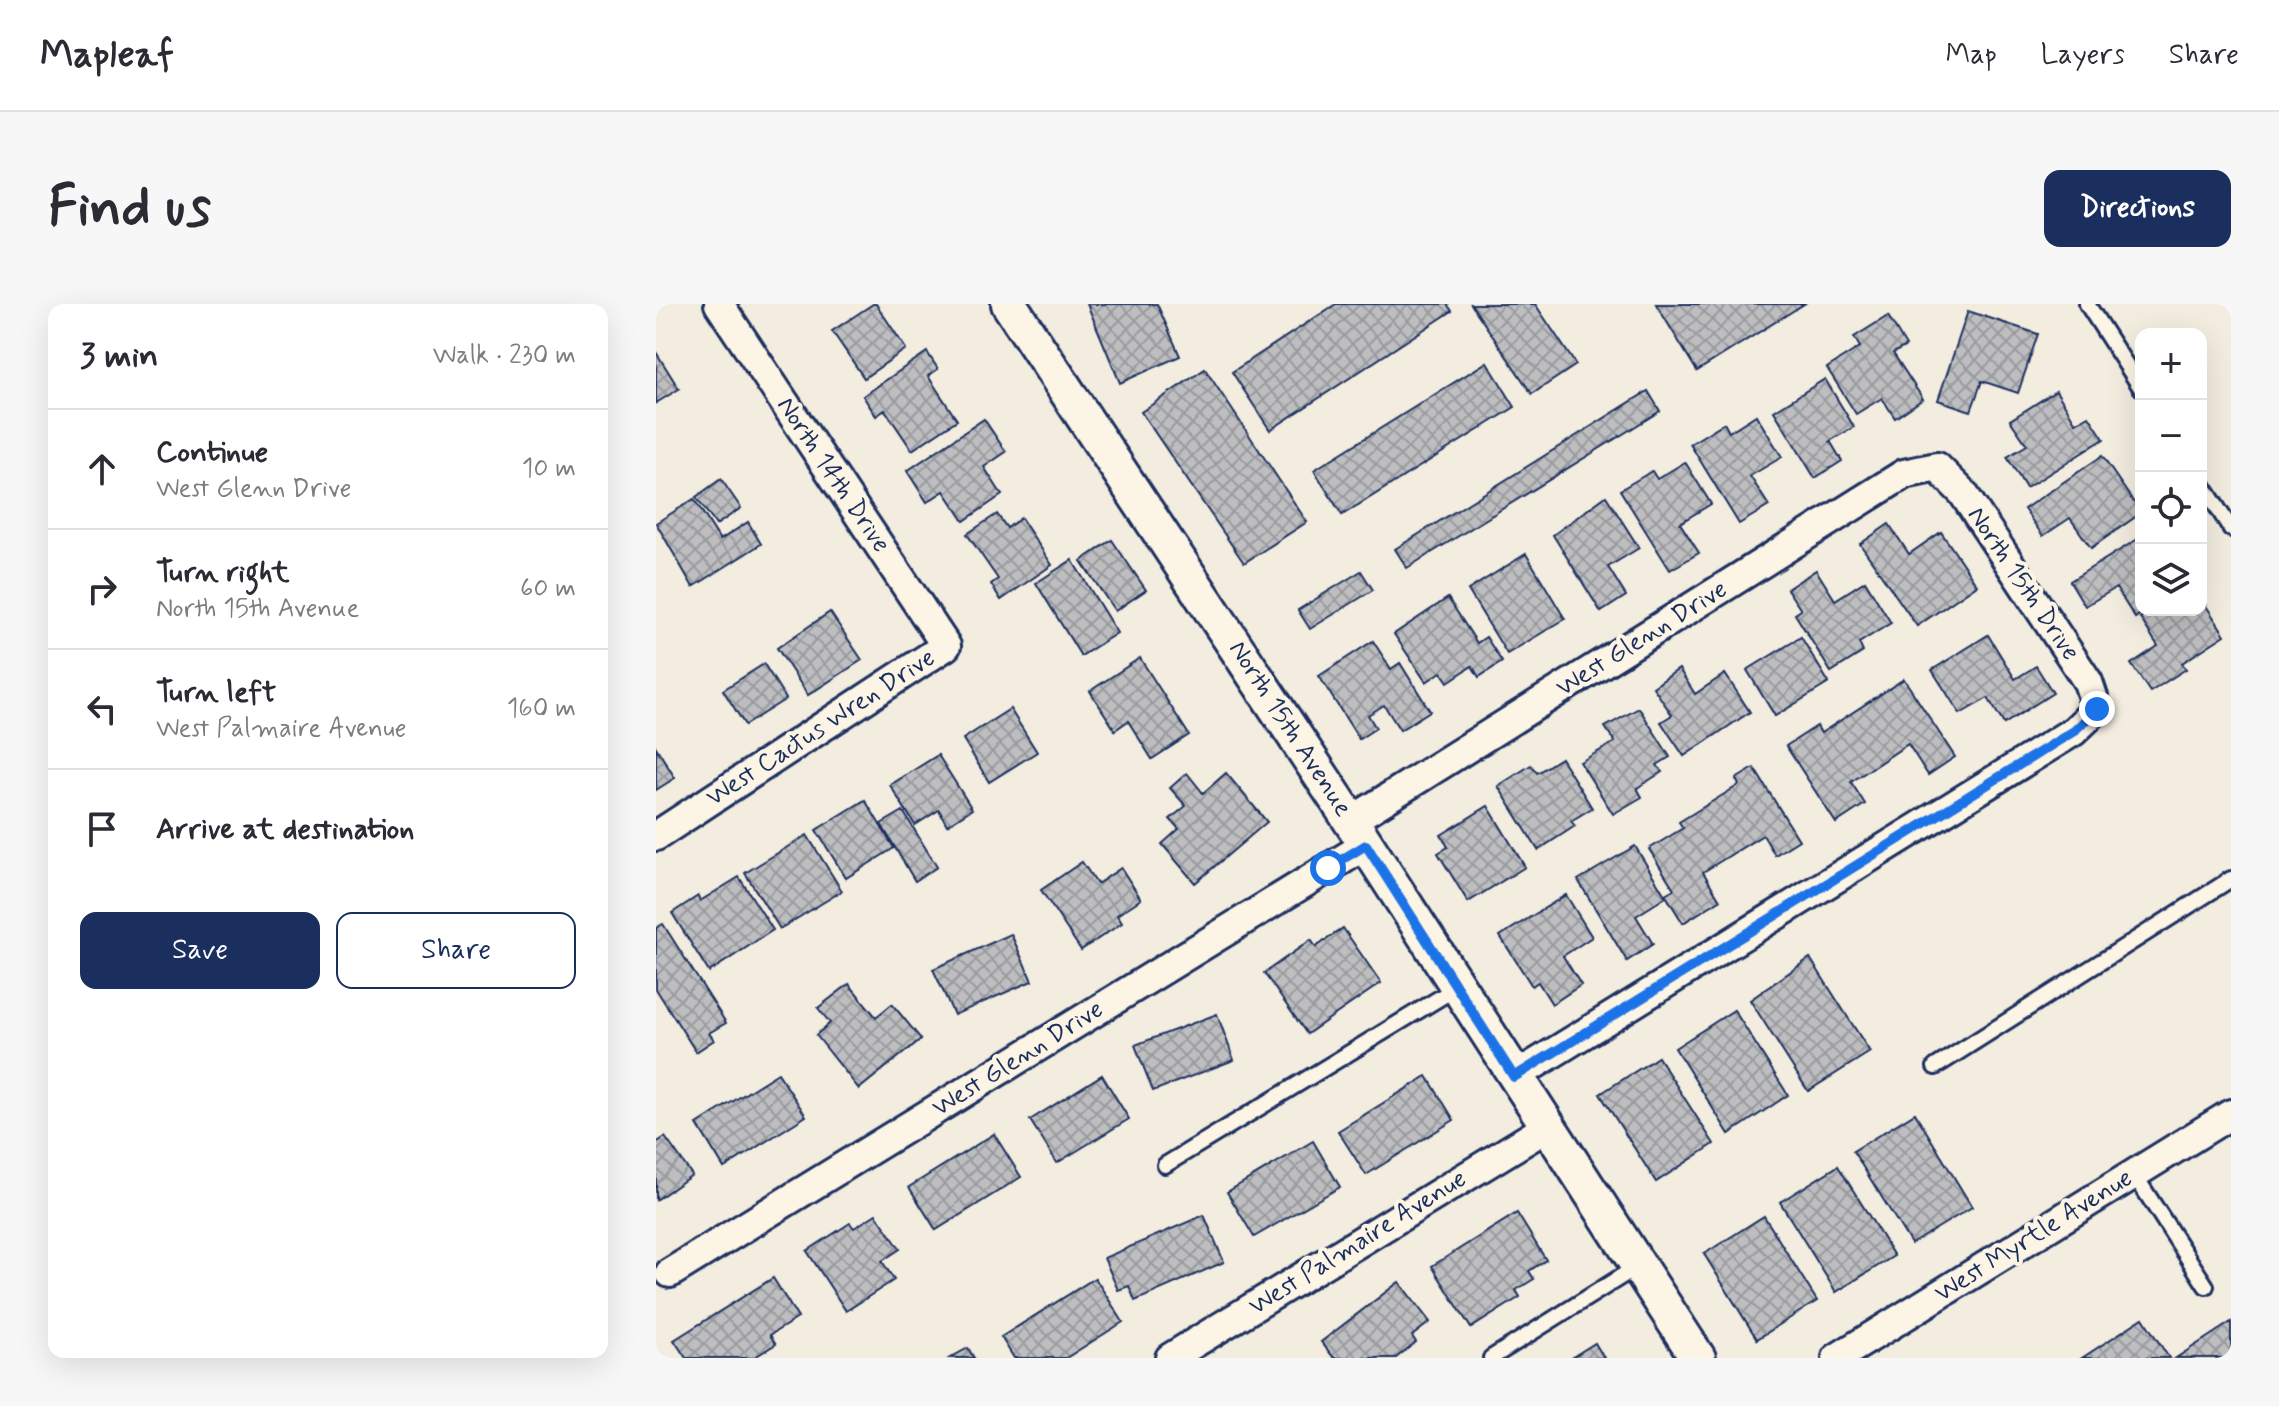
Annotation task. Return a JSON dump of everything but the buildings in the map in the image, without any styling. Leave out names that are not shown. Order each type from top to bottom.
[{"type":"street","name":"North 14th Drive","points":[[719,304],[946,646]]},
{"type":"street","name":"North 15th Avenue","points":[[1009,304],[1358,833],[1698,1358]]},
{"type":"street","name":"West Glenn Drive","points":[[670,1273],[1358,833],[1904,474],[1937,467]]},
{"type":"street","name":"North 15th Drive","points":[[1514,1077],[2074,731],[2097,709],[2088,682],[1963,493],[1937,467]]},
{"type":"street","name":"West Cactus Wren Drive","points":[[656,836],[946,646]]},
{"type":"street","name":"West Myrtle Avenue","points":[[1837,1358],[2134,1174],[2228,1121]]},
{"type":"street","name":"West Palmaire Avenue","points":[[1170,1358],[1547,1127]]},
{"type":"lane","points":[[2087,304],[2135,379]]},
{"type":"lane","points":[[2207,491],[2231,529]]},
{"type":"lane","points":[[1935,1067],[2231,879]]},
{"type":"lane","points":[[1165,1165],[1456,988]]},
{"type":"lane","points":[[2134,1174],[2206,1286]]},
{"type":"lane","points":[[1491,1358],[1638,1266]]},
{"type":"route","points":[[1328,868],[1366,845],[1514,1077],[2074,731],[2097,709]]}]
